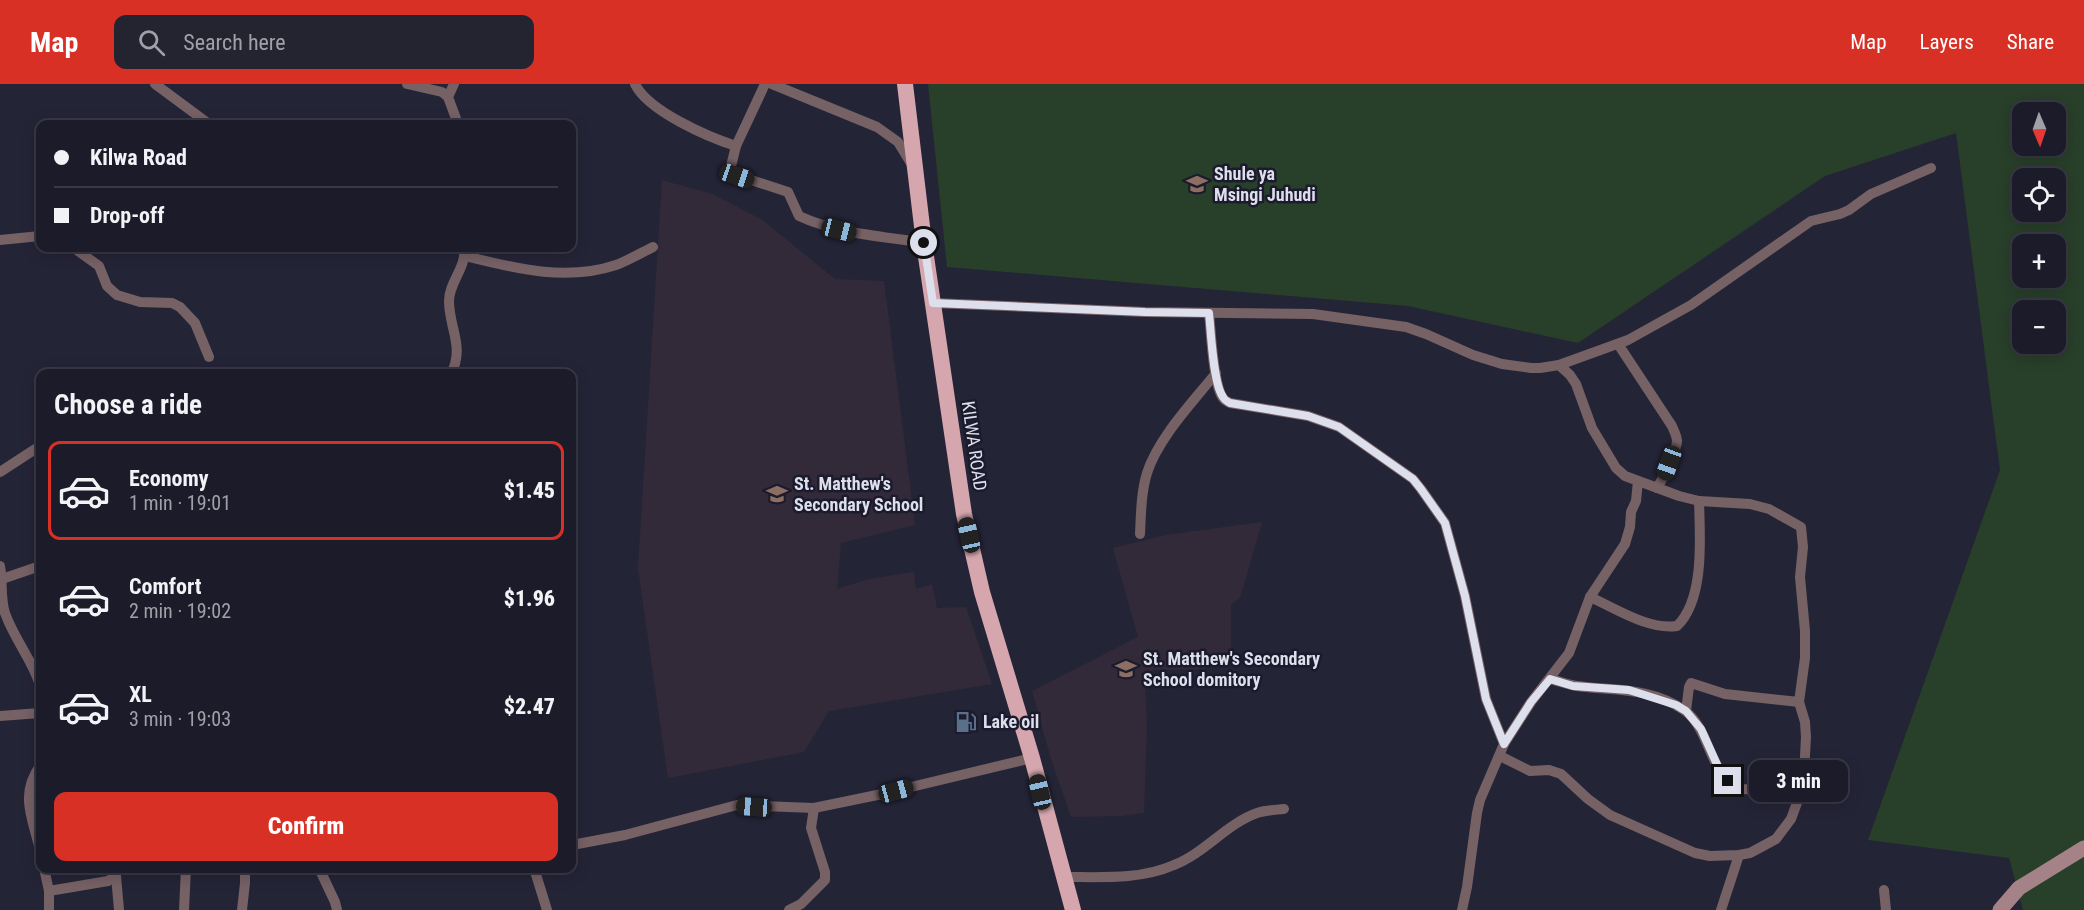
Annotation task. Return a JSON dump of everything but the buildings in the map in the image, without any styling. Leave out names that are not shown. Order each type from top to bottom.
[{"type":"highway","name":"KILWA ROAD","points":[[905,84],[924,243],[964,514],[998,648],[1032,758],[1073,910]]},
{"type":"main road","points":[[2000,910],[2019,888],[2084,848]]},
{"type":"street","points":[[155,84],[204,120]]},
{"type":"street","points":[[407,84],[442,92],[448,97],[457,120]]},
{"type":"street","points":[[448,97],[454,84]]},
{"type":"street","points":[[635,84],[642,96],[694,130],[736,146]]},
{"type":"street","points":[[765,84],[736,146],[730,168],[733,174],[788,192],[799,216],[823,226],[856,234],[878,235],[924,243]]},
{"type":"street","points":[[772,84],[886,132],[898,142],[917,173]]},
{"type":"street","points":[[933,303],[1145,312],[1313,314],[1417,330],[1473,355],[1502,364],[1531,369],[1558,365],[1628,340],[1692,305],[1811,221],[1840,214],[1898,180],[1931,168]]},
{"type":"street","points":[[0,240],[36,236]]},
{"type":"street","points":[[454,369],[457,363],[458,349],[449,297],[465,252],[533,271],[561,272],[600,269],[615,265],[653,247]]},
{"type":"street","points":[[80,252],[99,266],[108,286],[117,295],[140,302],[172,303],[180,307],[195,323],[209,357]]},
{"type":"street","points":[[1209,313],[1216,373],[1225,400],[1230,403],[1308,416],[1339,427],[1413,479],[1431,501],[1445,523],[1465,596],[1486,699],[1504,744]]},
{"type":"street","points":[[1618,344],[1672,426],[1677,440],[1664,476],[1657,488]]},
{"type":"street","points":[[1500,756],[1530,771],[1549,770],[1561,774],[1588,799],[1611,815],[1670,843],[1710,856],[1750,853],[1776,839],[1791,819],[1801,792],[1806,737],[1805,722],[1799,702],[1805,658],[1800,577],[1803,536],[1801,527],[1770,509],[1750,504],[1699,501],[1625,476],[1616,468],[1592,428],[1576,384],[1570,375],[1558,365]]},
{"type":"street","points":[[1140,534],[1142,495],[1154,455],[1216,373]]},
{"type":"street","points":[[0,472],[36,449]]},
{"type":"street","points":[[1462,910],[1480,800],[1504,744],[1531,702],[1569,653],[1590,597],[1625,544],[1631,512],[1636,501],[1638,482]]},
{"type":"street","points":[[1590,597],[1649,623],[1669,627],[1677,626],[1688,614],[1694,595],[1700,541],[1699,501]]},
{"type":"street","points":[[0,566],[6,615],[14,635],[36,672]]},
{"type":"street","points":[[2,579],[36,567]]},
{"type":"street","points":[[1550,679],[1573,686],[1629,690],[1664,700],[1686,711],[1701,729],[1720,771],[1733,786],[1742,789],[1801,792]]},
{"type":"street","points":[[1686,711],[1691,683],[1725,694],[1799,702]]},
{"type":"street","points":[[0,716],[36,712]]},
{"type":"street","points":[[576,844],[625,835],[737,805],[814,808],[882,795],[1032,758]]},
{"type":"street","points":[[36,772],[28,799],[36,833]]},
{"type":"street","points":[[789,910],[801,904],[825,880],[825,872],[811,828],[814,808]]},
{"type":"street","points":[[1064,877],[1110,877],[1154,872],[1192,856],[1236,823],[1254,814],[1284,808]]},
{"type":"street","points":[[1721,910],[1739,855]]},
{"type":"street","points":[[45,873],[49,891],[49,910]]},
{"type":"street","points":[[49,891],[108,881],[115,873]]},
{"type":"street","points":[[116,873],[119,910]]},
{"type":"street","points":[[184,910],[186,873]]},
{"type":"street","points":[[242,910],[245,873]]},
{"type":"street","points":[[321,873],[338,907]]},
{"type":"street","points":[[536,873],[547,910]]},
{"type":"street","points":[[1884,890],[1886,910]]},
{"type":"shaded area","name":"St. Matthew's Secondary School","points":[[662,180],[712,194],[761,219],[835,279],[884,281],[915,525],[841,543],[837,589],[869,579],[914,572],[916,589],[932,584],[937,608],[966,607],[992,684],[829,711],[804,752],[668,778],[638,568]]},
{"type":"shaded area","name":"St. Matthew's Secondary School domitory","points":[[1262,522],[1240,598],[1231,604],[1231,653],[1208,655],[1206,669],[1153,670],[1152,677],[1145,685],[1147,725],[1144,813],[1071,817],[1051,759],[1032,691],[1138,637],[1113,548],[1166,535]]},
{"type":"green space","points":[[928,84],[2084,84],[2084,910],[2023,910],[2009,858],[1868,840],[2000,470],[1956,133],[1825,176],[1578,343],[1408,306],[947,267]]},
{"type":"place","name":"Shule ya Msingi Juhudi","points":[[1197,184]]},
{"type":"place","name":"St. Matthew's Secondary School","points":[[777,494]]},
{"type":"place","name":"St. Matthew's Secondary School domitory","points":[[1126,669]]},
{"type":"place","name":"Lake oil","points":[[966,722]]},
{"type":"route","points":[[924,243],[933,303],[1209,313],[1216,373],[1225,400],[1230,403],[1308,416],[1339,427],[1413,479],[1443,518],[1465,596],[1486,699],[1504,744],[1531,702],[1550,679],[1573,686],[1611,687],[1647,694],[1686,711],[1701,729],[1720,771],[1728,781]]}]
